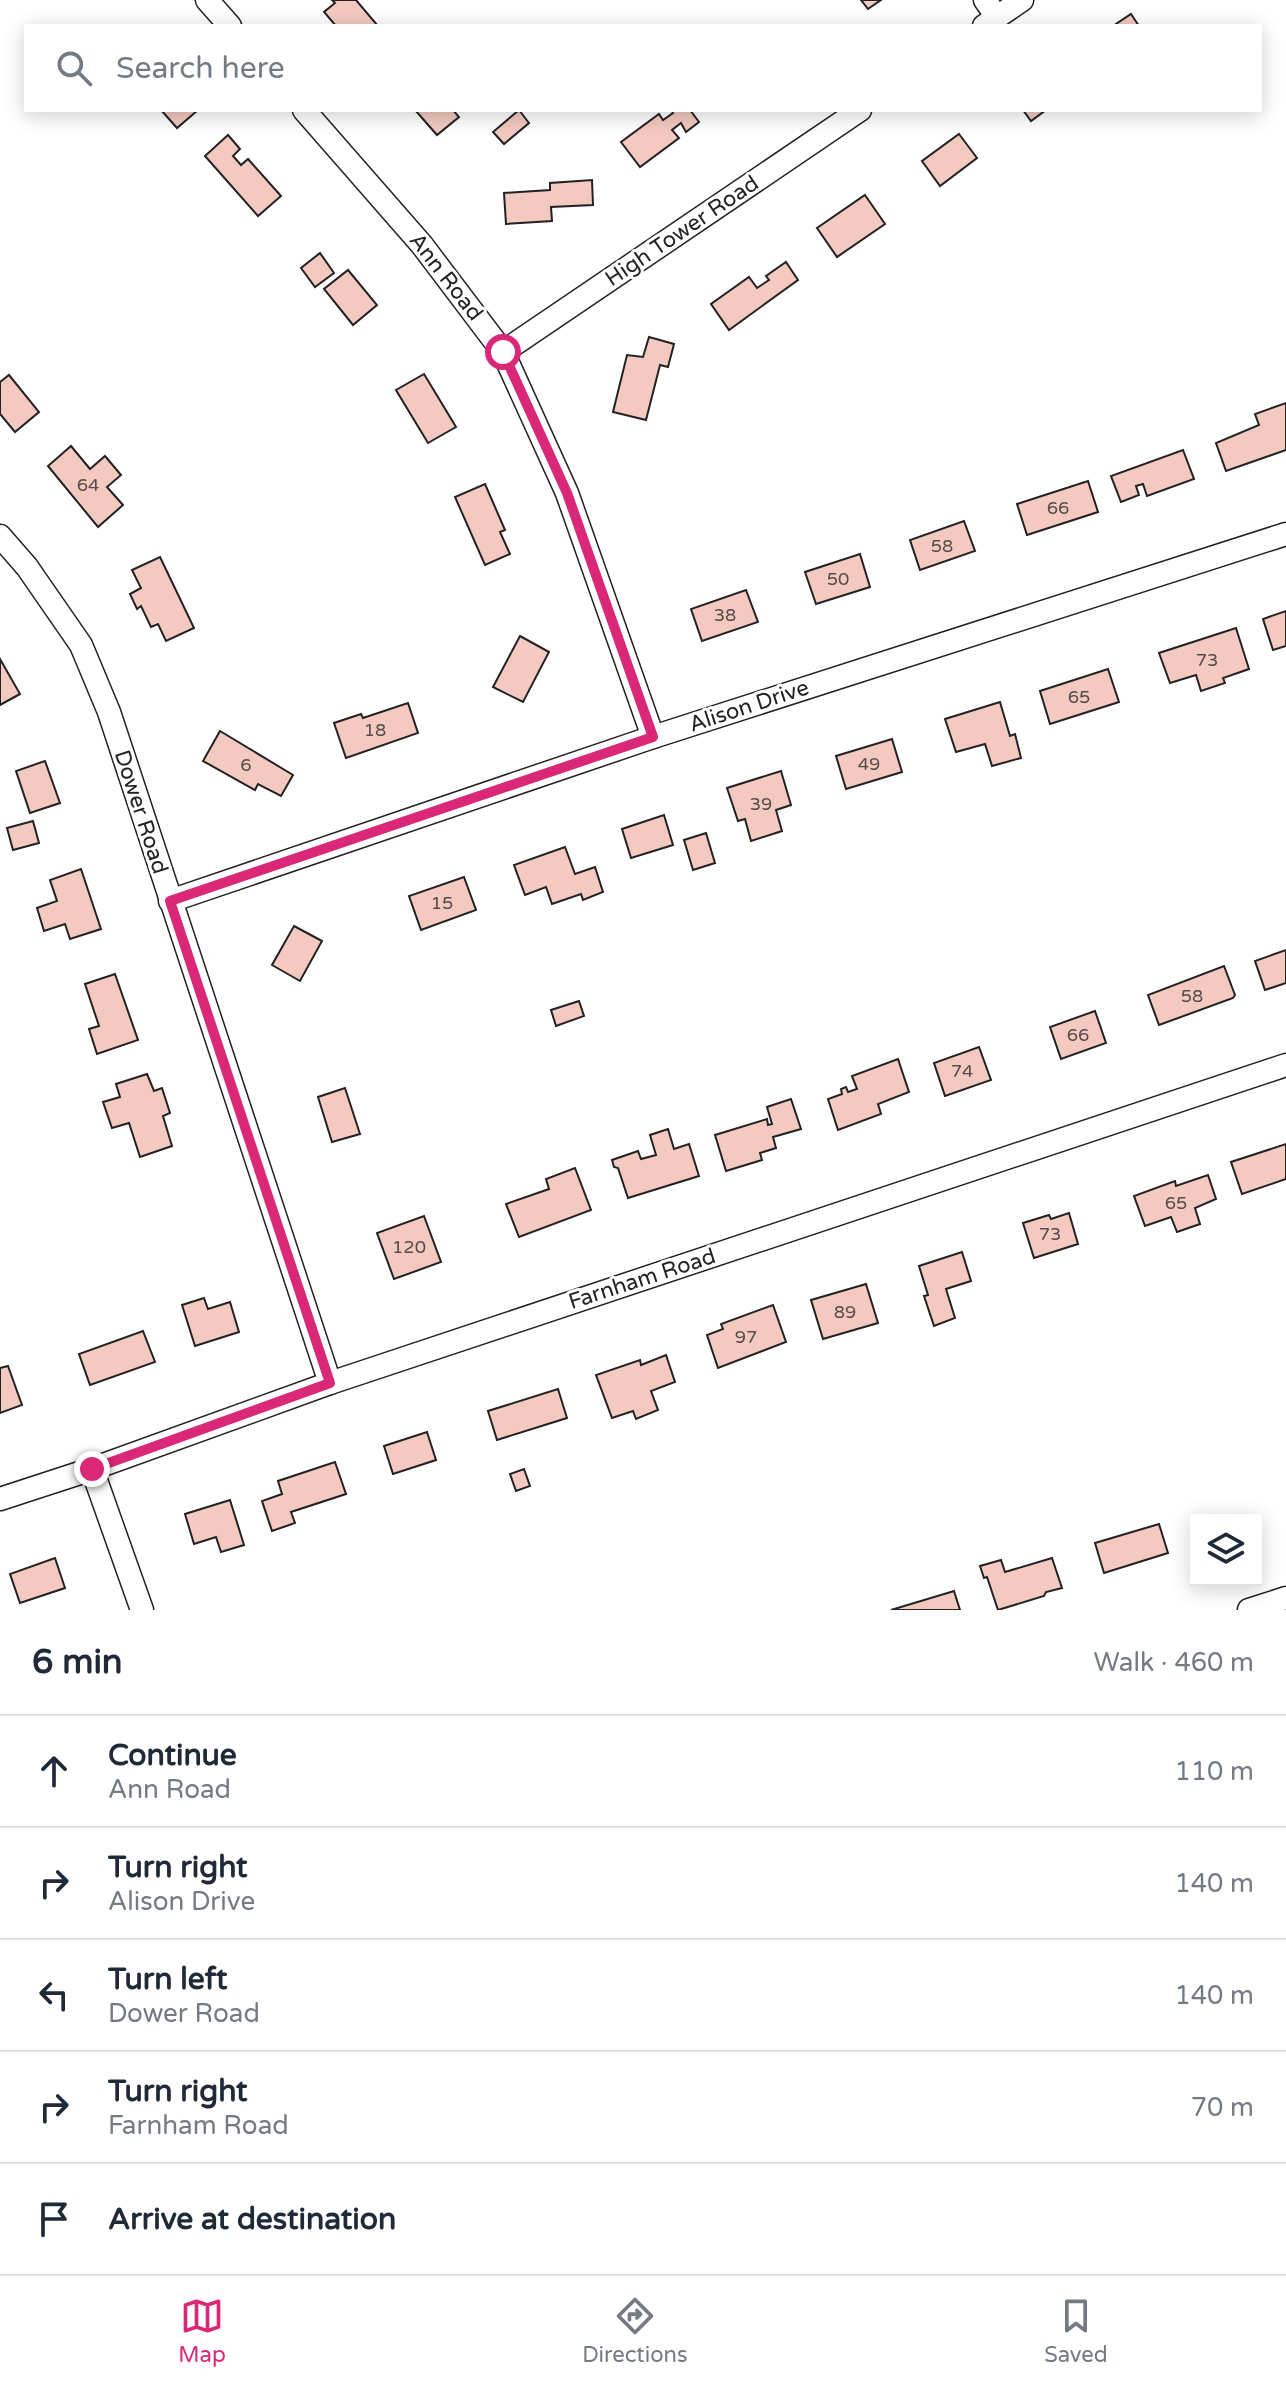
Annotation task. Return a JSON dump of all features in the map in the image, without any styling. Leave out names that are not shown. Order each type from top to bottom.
[{"type":"street","points":[[207,0],[228,24]]},
{"type":"street","points":[[989,14],[1022,0]]},
{"type":"street","name":"Ann Road","points":[[306,112],[422,245],[503,352],[567,493],[653,737]]},
{"type":"street","name":"High Tower Road","points":[[503,352],[857,112]]},
{"type":"street","name":"Alison Drive","points":[[170,901],[653,737],[1286,534]]},
{"type":"street","name":"Dower Road","points":[[0,536],[27,567],[81,645],[109,712],[330,1383]]},
{"type":"street","name":"Farnham Road","points":[[0,1499],[330,1383],[1286,1065]]},
{"type":"street","points":[[92,1469],[142,1610]]},
{"type":"street","points":[[1249,1610],[1286,1598]]},
{"type":"building","points":[[332,0],[356,0],[376,24],[334,24],[324,12],[335,3]]},
{"type":"building","points":[[861,0],[881,0],[868,9]]},
{"type":"building","points":[[1131,14],[1138,24],[1116,24]]},
{"type":"building","points":[[163,112],[196,112],[177,128]]},
{"type":"building","points":[[417,112],[455,112],[459,117],[437,135]]},
{"type":"building","points":[[517,112],[521,112],[529,123],[504,144],[493,132]]},
{"type":"building","points":[[692,112],[699,122],[686,132],[681,123],[672,130],[679,138],[640,167],[621,142],[659,114],[663,120],[673,113]]},
{"type":"building","points":[[1024,112],[1043,112],[1031,121]]},
{"type":"building","points":[[959,134],[977,158],[940,186],[922,161]]},
{"type":"building","points":[[228,135],[240,149],[233,156],[241,165],[248,159],[281,196],[258,216],[205,156]]},
{"type":"building","points":[[592,180],[593,205],[551,207],[552,221],[506,224],[504,193],[550,190],[550,183]]},
{"type":"building","points":[[865,195],[885,224],[837,257],[817,228]]},
{"type":"building","points":[[320,253],[334,273],[315,287],[301,268]]},
{"type":"building","points":[[786,262],[798,280],[729,330],[711,304],[749,277],[757,288],[769,280],[766,276]]},
{"type":"building","points":[[348,270],[377,305],[353,325],[324,289]]},
{"type":"building","points":[[649,337],[674,344],[668,367],[660,365],[646,420],[613,412],[627,355],[643,357]]},
{"type":"building","points":[[424,374],[456,427],[428,443],[396,390]]},
{"type":"building","points":[[9,375],[39,412],[15,432],[0,414],[0,382]]},
{"type":"building","points":[[1286,403],[1286,450],[1226,471],[1216,443],[1259,425],[1255,414]]},
{"type":"building","points":[[71,446],[90,469],[105,456],[121,475],[107,487],[123,505],[98,527],[48,466]]},
{"type":"building","points":[[1183,450],[1194,479],[1147,496],[1143,484],[1136,486],[1139,495],[1121,502],[1111,476]]},
{"type":"building","points":[[1088,481],[1098,512],[1027,535],[1017,504]]},
{"type":"building","points":[[485,484],[505,530],[500,532],[510,554],[485,565],[455,497]]},
{"type":"building","points":[[964,521],[975,551],[920,570],[910,540]]},
{"type":"building","points":[[860,554],[870,587],[816,604],[805,572]]},
{"type":"building","points":[[160,557],[194,628],[166,641],[158,624],[151,627],[141,606],[137,609],[130,594],[141,588],[132,570]]},
{"type":"building","points":[[746,590],[758,622],[702,641],[691,609]]},
{"type":"building","points":[[1286,611],[1286,646],[1273,650],[1263,619]]},
{"type":"building","points":[[1236,628],[1249,669],[1223,678],[1225,683],[1201,691],[1196,675],[1170,683],[1159,653]]},
{"type":"building","points":[[520,636],[549,652],[523,702],[493,687]]},
{"type":"building","points":[[0,659],[20,694],[0,705]]},
{"type":"building","points":[[1108,669],[1119,702],[1050,724],[1040,691]]},
{"type":"building","points":[[1000,702],[1010,736],[1015,734],[1021,758],[992,766],[985,744],[956,752],[945,719]]},
{"type":"building","points":[[408,703],[418,733],[346,758],[334,723],[361,714],[363,718]]},
{"type":"building","points":[[220,731],[293,775],[281,796],[258,784],[255,790],[203,761]]},
{"type":"building","points":[[892,739],[902,772],[846,789],[836,756]]},
{"type":"building","points":[[45,761],[60,803],[30,813],[16,771]]},
{"type":"building","points":[[781,771],[791,805],[776,810],[782,831],[751,841],[745,819],[738,821],[727,788]]},
{"type":"building","points":[[664,815],[673,845],[631,858],[622,829]]},
{"type":"building","points":[[33,821],[39,843],[13,850],[7,828]]},
{"type":"building","points":[[706,833],[715,863],[693,870],[684,840]]},
{"type":"building","points":[[565,847],[575,874],[595,867],[603,892],[583,900],[581,894],[552,904],[546,887],[525,895],[514,865]]},
{"type":"building","points":[[81,869],[101,929],[70,939],[65,924],[44,931],[37,908],[57,901],[50,880]]},
{"type":"building","points":[[464,877],[476,910],[421,930],[409,896]]},
{"type":"building","points":[[294,926],[322,941],[300,981],[272,965]]},
{"type":"building","points":[[1286,950],[1286,983],[1265,990],[1255,961]]},
{"type":"building","points":[[1224,966],[1235,995],[1233,998],[1159,1025],[1148,995]]},
{"type":"building","points":[[115,974],[138,1040],[97,1054],[89,1029],[99,1026],[85,984]]},
{"type":"building","points":[[579,1001],[584,1016],[556,1026],[551,1010]]},
{"type":"building","points":[[1095,1011],[1106,1043],[1061,1059],[1050,1027]]},
{"type":"building","points":[[979,1047],[991,1080],[945,1096],[934,1063]]},
{"type":"building","points":[[898,1059],[909,1092],[878,1104],[881,1114],[838,1130],[828,1099],[842,1094],[841,1089],[846,1087],[848,1092],[857,1089],[852,1076]]},
{"type":"building","points":[[147,1074],[154,1091],[162,1088],[170,1113],[163,1116],[172,1146],[140,1157],[129,1123],[112,1128],[103,1102],[120,1097],[116,1084]]},
{"type":"building","points":[[345,1088],[360,1134],[332,1142],[318,1097]]},
{"type":"building","points":[[791,1099],[801,1129],[773,1137],[776,1148],[760,1153],[762,1160],[726,1171],[715,1135],[767,1119],[768,1125],[772,1124],[767,1107]]},
{"type":"building","points":[[668,1129],[674,1149],[689,1144],[699,1176],[628,1198],[618,1168],[614,1167],[612,1160],[638,1151],[641,1159],[656,1155],[650,1135]]},
{"type":"building","points":[[1286,1144],[1286,1179],[1242,1194],[1231,1162]]},
{"type":"building","points":[[575,1168],[591,1210],[519,1237],[506,1204],[549,1189],[546,1179]]},
{"type":"building","points":[[1208,1175],[1216,1199],[1195,1208],[1200,1224],[1177,1232],[1171,1217],[1145,1226],[1134,1196],[1175,1181],[1176,1186]]},
{"type":"building","points":[[1069,1213],[1078,1244],[1034,1258],[1023,1223]]},
{"type":"building","points":[[424,1216],[441,1262],[394,1279],[377,1233]]},
{"type":"building","points":[[962,1252],[971,1281],[946,1289],[955,1318],[934,1326],[924,1296],[928,1295],[919,1266]]},
{"type":"building","points":[[866,1284],[878,1323],[823,1339],[811,1300]]},
{"type":"building","points":[[204,1298],[208,1309],[230,1302],[239,1332],[195,1346],[182,1305]]},
{"type":"building","points":[[773,1305],[786,1342],[718,1368],[707,1335],[723,1329],[721,1324]]},
{"type":"building","points":[[143,1331],[155,1362],[90,1385],[79,1354]]},
{"type":"building","points":[[666,1355],[675,1382],[651,1391],[658,1410],[636,1419],[633,1411],[612,1418],[596,1375],[640,1360],[641,1365]]},
{"type":"building","points":[[8,1366],[22,1405],[0,1413],[0,1368]]},
{"type":"building","points":[[558,1389],[567,1418],[497,1440],[488,1411]]},
{"type":"building","points":[[427,1432],[436,1460],[393,1474],[384,1446]]},
{"type":"building","points":[[335,1462],[346,1494],[291,1512],[295,1523],[272,1531],[262,1501],[282,1494],[278,1481]]},
{"type":"building","points":[[524,1469],[530,1486],[516,1491],[510,1474]]},
{"type":"building","points":[[230,1500],[244,1545],[221,1552],[216,1537],[194,1544],[185,1514]]},
{"type":"building","points":[[1159,1524],[1168,1553],[1104,1573],[1095,1543]]},
{"type":"building","points":[[55,1558],[65,1588],[20,1603],[10,1574]]},
{"type":"building","points":[[1052,1558],[1062,1588],[998,1610],[980,1566],[1001,1560],[1005,1572]]},
{"type":"building","points":[[954,1591],[960,1610],[891,1610]]},
{"type":"route","points":[[92,1469],[330,1383],[170,901],[653,737],[567,493],[503,352]]}]
